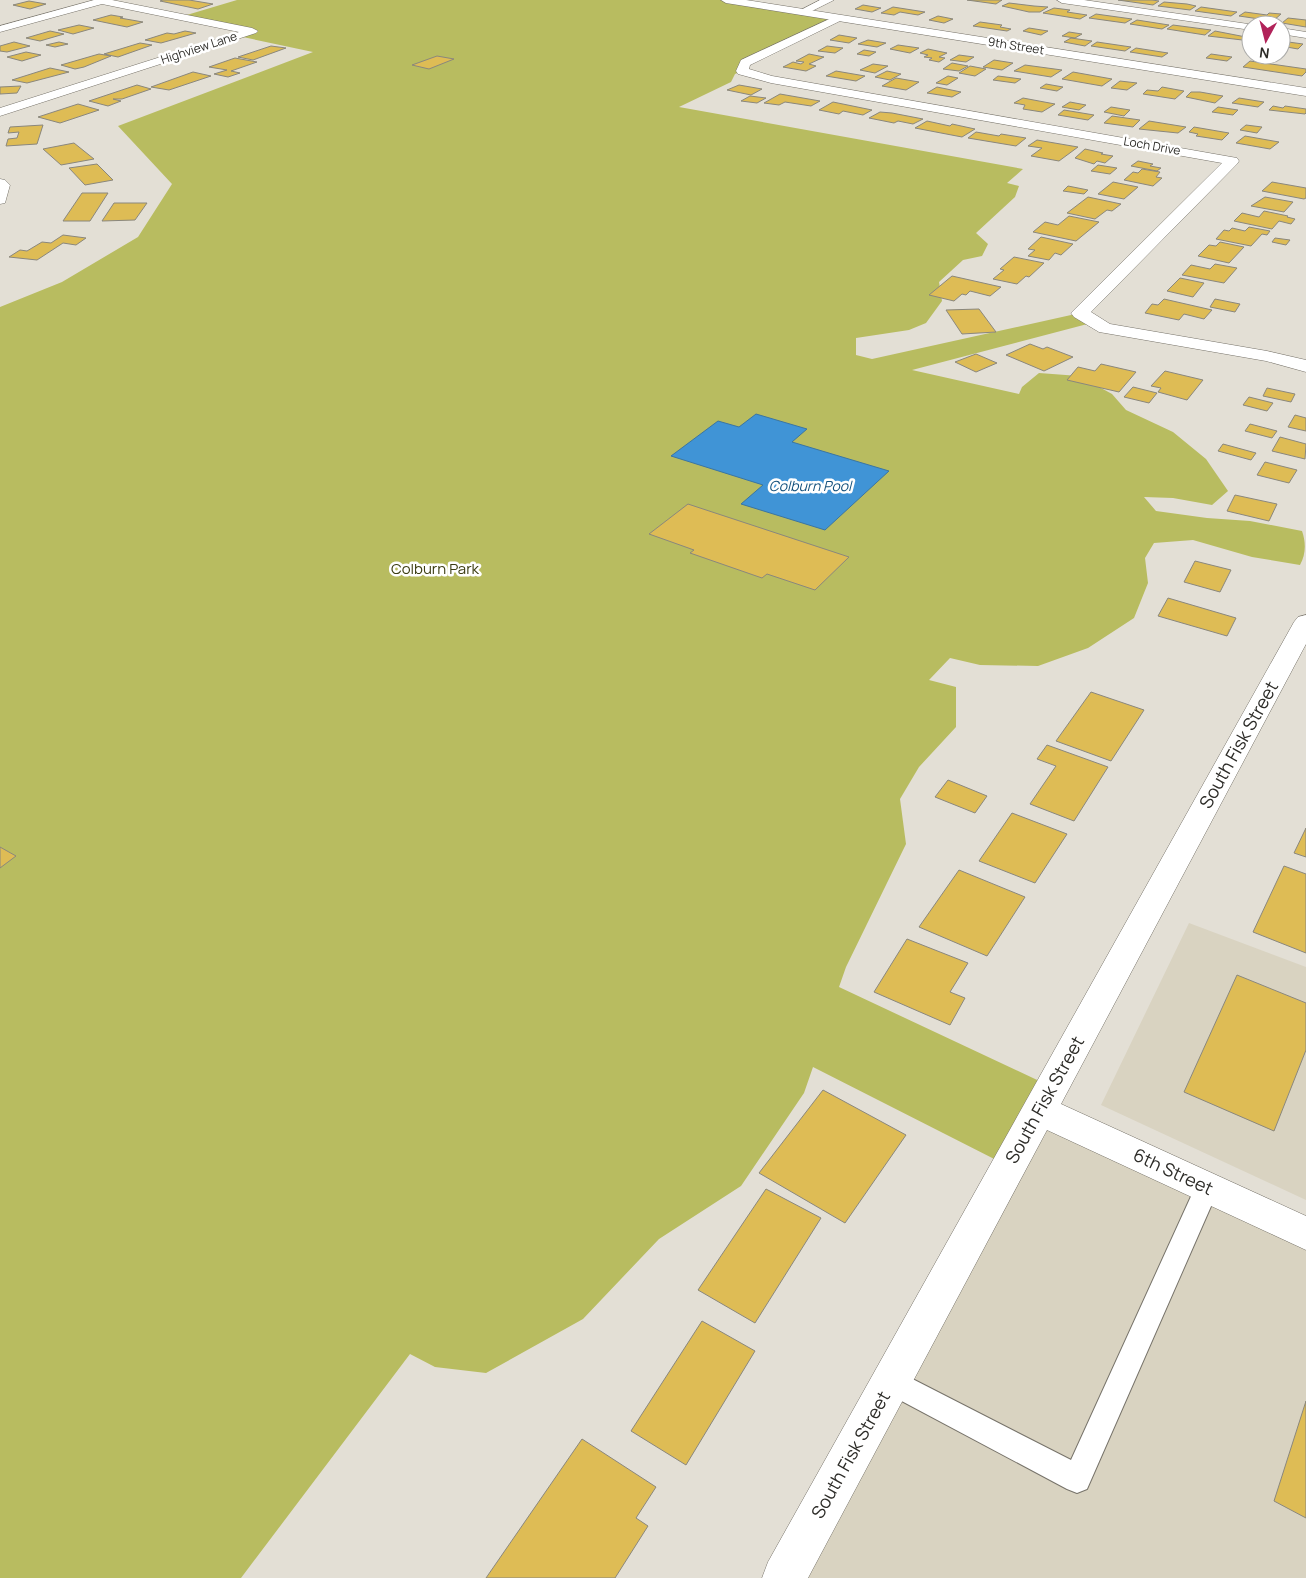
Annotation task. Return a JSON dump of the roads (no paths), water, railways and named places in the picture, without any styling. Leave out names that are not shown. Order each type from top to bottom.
[{"type":"street","name":"9th Street","points":[[726,0],[1306,92]]},
{"type":"street","points":[[802,12],[829,0]]},
{"type":"street","points":[[1062,0],[1241,26]]},
{"type":"street","points":[[0,29],[104,1]]},
{"type":"street","name":"Highview Lane","points":[[0,112],[252,31],[104,1]]},
{"type":"street","name":"Loch Drive","points":[[838,18],[745,63],[742,71],[771,79],[1232,161],[1080,313],[1106,328],[1267,356],[1306,366]]},
{"type":"street","points":[[1291,33],[1306,35]]},
{"type":"street","points":[[0,183],[2,184],[0,200]]},
{"type":"street","name":"South Fisk Street","points":[[784,1578],[1306,622]]},
{"type":"street","name":"6th Street","points":[[1039,1110],[1306,1234]]},
{"type":"lane","points":[[891,1381],[1076,1479],[1207,1188]]},
{"type":"water","name":"Colburn Pool","points":[[756,414],[807,429],[792,442],[889,471],[825,530],[741,504],[763,485],[671,456],[718,421],[739,427]]},
{"type":"park label","name":"Colburn Park","points":[[435,569]]}]
